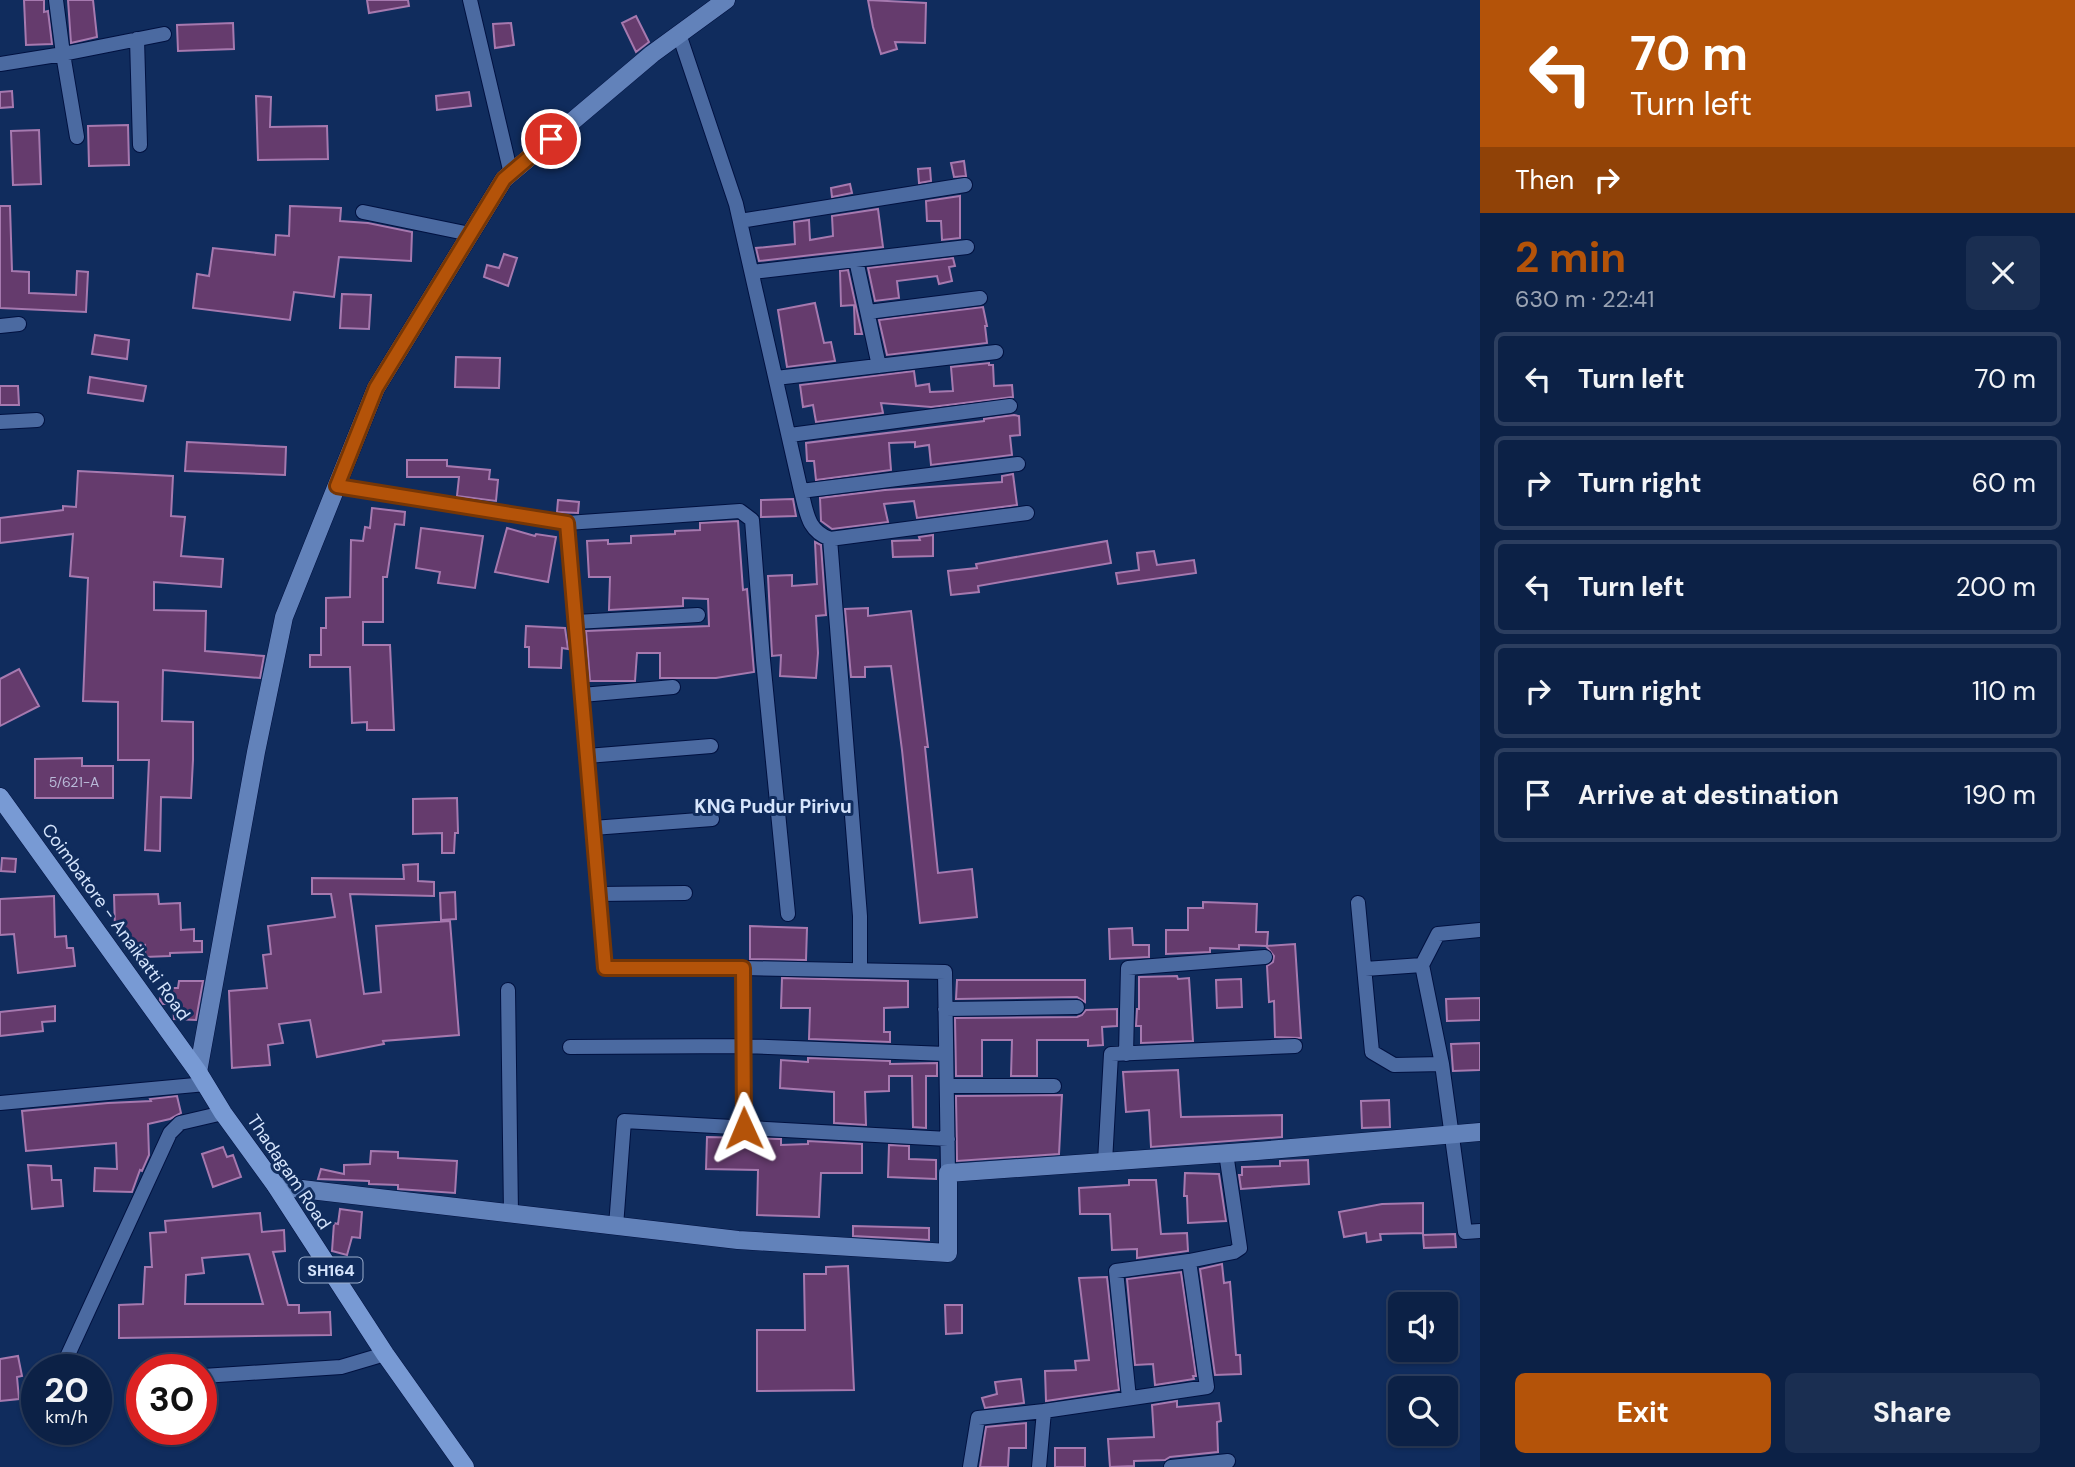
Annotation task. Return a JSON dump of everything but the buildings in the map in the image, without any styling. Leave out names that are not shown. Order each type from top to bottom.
[{"type":"main road","name":"Coimbatore - Anaikatti Road","points":[[0,797],[202,1078]]},
{"type":"main road","name":"Thadagam Road","points":[[202,1078],[223,1113],[276,1186],[386,1354],[465,1467]]},
{"type":"street","points":[[56,0],[77,137]]},
{"type":"street","points":[[470,0],[510,174]]},
{"type":"street","points":[[0,1102],[202,1078],[256,752],[284,617],[376,388],[504,179],[652,54],[726,0]]},
{"type":"street","points":[[0,64],[164,34]]},
{"type":"street","points":[[679,34],[740,221],[802,491],[810,523],[817,534],[830,539],[1027,513]]},
{"type":"street","points":[[137,39],[140,145]]},
{"type":"street","points":[[740,221],[965,185]]},
{"type":"street","points":[[363,212],[470,234]]},
{"type":"street","points":[[752,272],[967,247]]},
{"type":"street","points":[[856,260],[879,366]]},
{"type":"street","points":[[867,312],[980,298]]},
{"type":"street","points":[[0,326],[19,324]]},
{"type":"street","points":[[776,378],[996,352]]},
{"type":"street","points":[[790,435],[1010,406]]},
{"type":"street","points":[[0,422],[37,420]]},
{"type":"street","points":[[802,491],[1018,464]]},
{"type":"street","points":[[337,486],[567,523],[740,510],[752,520],[788,914]]},
{"type":"street","points":[[276,1186],[738,1240],[948,1253],[945,972],[605,968],[567,523]]},
{"type":"street","points":[[830,539],[860,916],[860,969]]},
{"type":"street","points":[[576,622],[698,615]]},
{"type":"street","points":[[582,695],[673,687]]},
{"type":"street","points":[[587,755],[711,746]]},
{"type":"street","points":[[593,828],[712,820]]},
{"type":"street","points":[[598,894],[685,893]]},
{"type":"street","points":[[1358,903],[1373,1052],[1394,1065],[1442,1064]]},
{"type":"street","points":[[1480,930],[1438,934],[1422,965],[1442,1064],[1465,1232],[1480,1231]]},
{"type":"street","points":[[1126,1054],[1128,968],[1265,957]]},
{"type":"street","points":[[1364,970],[1422,965]]},
{"type":"street","points":[[743,968],[744,1128]]},
{"type":"street","points":[[508,990],[511,1214]]},
{"type":"street","points":[[945,1009],[1077,1007]]},
{"type":"street","points":[[570,1047],[743,1046],[946,1054]]},
{"type":"street","points":[[1105,1162],[1111,1054],[1295,1046]]},
{"type":"street","points":[[948,1086],[1054,1086]]},
{"type":"street","points":[[68,1354],[170,1133],[180,1123],[223,1113]]},
{"type":"street","points":[[616,1226],[624,1121],[947,1139]]},
{"type":"street","points":[[948,1173],[1480,1132]]},
{"type":"street","points":[[1129,1398],[1116,1271],[1189,1261],[1234,1252],[1240,1248],[1226,1153]]},
{"type":"street","points":[[970,1467],[978,1418],[1207,1387],[1189,1261]]},
{"type":"street","points":[[217,1375],[341,1367],[386,1354]]},
{"type":"street","points":[[1039,1467],[1044,1411]]},
{"type":"street","points":[[1171,1467],[1228,1461]]},
{"type":"district","name":"KNG Pudur Pirivu","points":[[773,806]]},
{"type":"route","points":[[551,139],[504,179],[376,388],[337,486],[567,523],[605,968],[743,968],[744,1128]]}]
